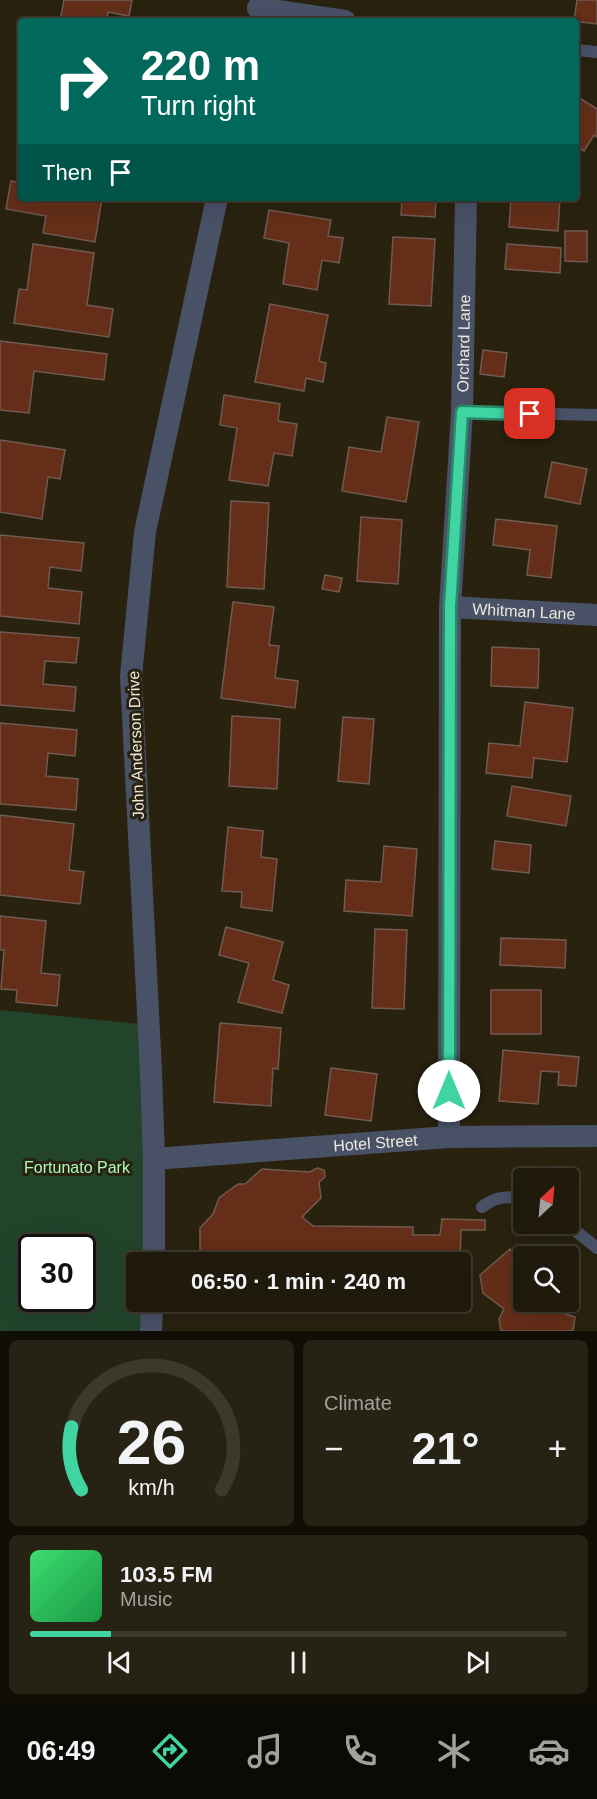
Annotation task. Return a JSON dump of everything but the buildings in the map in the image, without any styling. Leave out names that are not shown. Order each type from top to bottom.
[{"type":"street","points":[[257,10],[321,18]]},
{"type":"street","name":"John Anderson Drive","points":[[154,1252],[154,1159],[131,676],[145,532],[216,201]]},
{"type":"street","name":"Orchard Lane","points":[[449,1137],[450,607],[462,412],[466,201]]},
{"type":"street","name":"Whitman Lane","points":[[450,607],[597,615]]},
{"type":"street","name":"Hotel Street","points":[[154,1159],[449,1137],[597,1136]]},
{"type":"street","points":[[151,1331],[152,1312]]},
{"type":"lane","points":[[579,50],[597,52]]},
{"type":"lane","points":[[462,412],[597,415]]},
{"type":"lane","points":[[482,1207],[490,1200],[503,1196],[513,1196]]},
{"type":"lane","points":[[579,1234],[597,1248]]},
{"type":"green space","name":"Fortunato Park","points":[[0,1010],[149,1025],[154,1252],[126,1252],[126,1312],[152,1312],[151,1331],[0,1331]]},
{"type":"route","points":[[449,1091],[450,607],[462,412],[530,414]]}]
